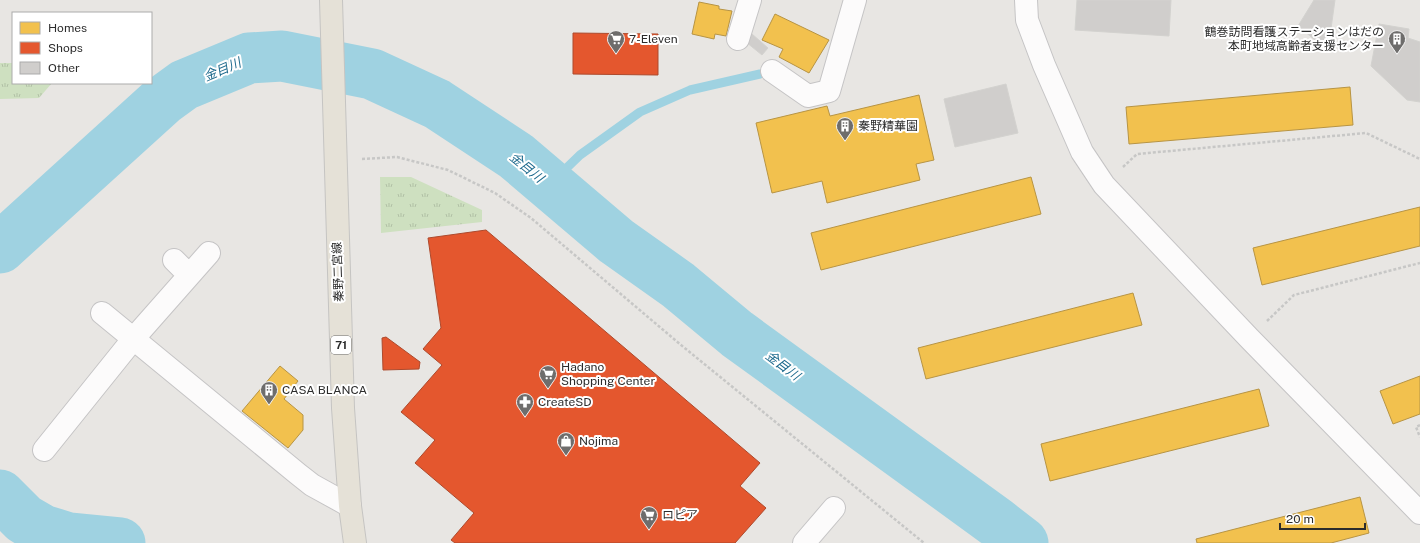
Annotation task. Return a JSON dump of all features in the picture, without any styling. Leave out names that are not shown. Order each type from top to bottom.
[{"type":"main road","name":"秦野二宮線","points":[[331,0],[343,408],[350,506],[355,543]]},
{"type":"street","points":[[738,39],[750,0]]},
{"type":"street","points":[[772,71],[808,96],[829,91],[855,0]]},
{"type":"street","points":[[1026,0],[1027,20],[1044,65],[1082,152],[1104,185],[1249,338],[1420,513]]},
{"type":"street","points":[[44,450],[134,338],[209,253]]},
{"type":"street","points":[[174,260],[190,275]]},
{"type":"street","points":[[102,313],[312,485],[350,506]]},
{"type":"street","points":[[804,543],[834,508]]},
{"type":"path","points":[[1121,169],[1137,154],[1366,133],[1420,159]]},
{"type":"path","points":[[335,154],[397,157],[448,170],[495,193],[531,218],[681,345],[924,543]]},
{"type":"path","points":[[1265,323],[1294,295],[1420,263]]},
{"type":"path","points":[[1420,425],[1416,427],[1420,437]]},
{"type":"green space","points":[[0,63],[12,63],[12,84],[51,84],[39,98],[0,99]]},
{"type":"green space","points":[[380,177],[411,177],[482,210],[482,222],[381,233]]},
{"type":"building: Homes","points":[[699,2],[719,6],[719,9],[732,11],[726,36],[715,34],[714,39],[692,34]]},
{"type":"building: Homes","points":[[775,14],[829,40],[809,73],[779,57],[783,49],[762,40]]},
{"type":"building: Homes","points":[[1350,87],[1353,125],[1129,144],[1126,107]]},
{"type":"building: Homes","name":"秦野精華園","points":[[919,95],[934,160],[916,164],[920,180],[827,203],[822,181],[772,193],[756,123],[827,106],[830,116]]},
{"type":"building: Homes","points":[[1031,177],[1041,214],[821,270],[811,233]]},
{"type":"building: Homes","points":[[1420,207],[1420,246],[1262,285],[1253,248]]},
{"type":"building: Homes","points":[[1133,293],[1142,325],[926,379],[918,348]]},
{"type":"building: Homes","name":"CASA BLANCA","points":[[280,366],[298,381],[284,399],[303,415],[303,430],[288,448],[242,411]]},
{"type":"building: Homes","points":[[1420,376],[1420,414],[1393,424],[1380,391]]},
{"type":"building: Homes","points":[[1259,389],[1269,426],[1050,481],[1041,444]]},
{"type":"building: Homes","points":[[1360,497],[1369,533],[1331,543],[1197,543],[1196,539]]},
{"type":"building: Shops","name":"7-Eleven","points":[[573,33],[658,34],[658,75],[573,74]]},
{"type":"building: Shops","name":"Hadano Shopping Center","points":[[486,230],[760,463],[740,486],[766,508],[735,543],[455,543],[451,540],[474,513],[415,463],[435,440],[401,412],[442,365],[423,349],[441,328],[428,238]]},
{"type":"building: Shops","points":[[386,337],[420,362],[419,369],[383,370],[382,338]]},
{"type":"building: Other","points":[[1077,0],[1171,0],[1169,36],[1075,30]]},
{"type":"building: Other","points":[[1314,0],[1335,0],[1329,43],[1315,40],[1298,26]]},
{"type":"building: Other","name":"鶴巻訪問看護ステーションはだの 本町地域高齢者支援センター","points":[[1379,24],[1409,29],[1408,38],[1420,42],[1420,102],[1407,100],[1371,66]]},
{"type":"building: Other","points":[[752,34],[768,48],[762,55],[746,42]]},
{"type":"building: Other","points":[[1006,84],[1018,133],[955,147],[944,99]]},
{"type":"waterway","name":"金目川","points":[[0,248],[162,101],[184,85],[249,58],[282,56],[372,74],[437,104],[516,156],[616,241],[678,285],[737,334],[1023,543]]},
{"type":"waterway","points":[[549,185],[580,155],[640,112],[690,90],[760,74]]},
{"type":"waterway","points":[[0,495],[24,519],[43,530],[69,538],[120,543]]},
{"type":"place","name":"7-Eleven","points":[[616,54]]},
{"type":"place","name":"鶴巻訪問看護ステーションはだの 本町地域高齢者支援センター","points":[[1397,54]]},
{"type":"place","name":"秦野精華園","points":[[845,141]]},
{"type":"place","name":"Hadano Shopping Center","points":[[548,389]]},
{"type":"place","name":"CASA BLANCA","points":[[269,405]]},
{"type":"place","name":"CreateSD","points":[[525,417]]},
{"type":"place","name":"Nojima","points":[[566,456]]},
{"type":"place","name":"ロピア","points":[[649,530]]}]
